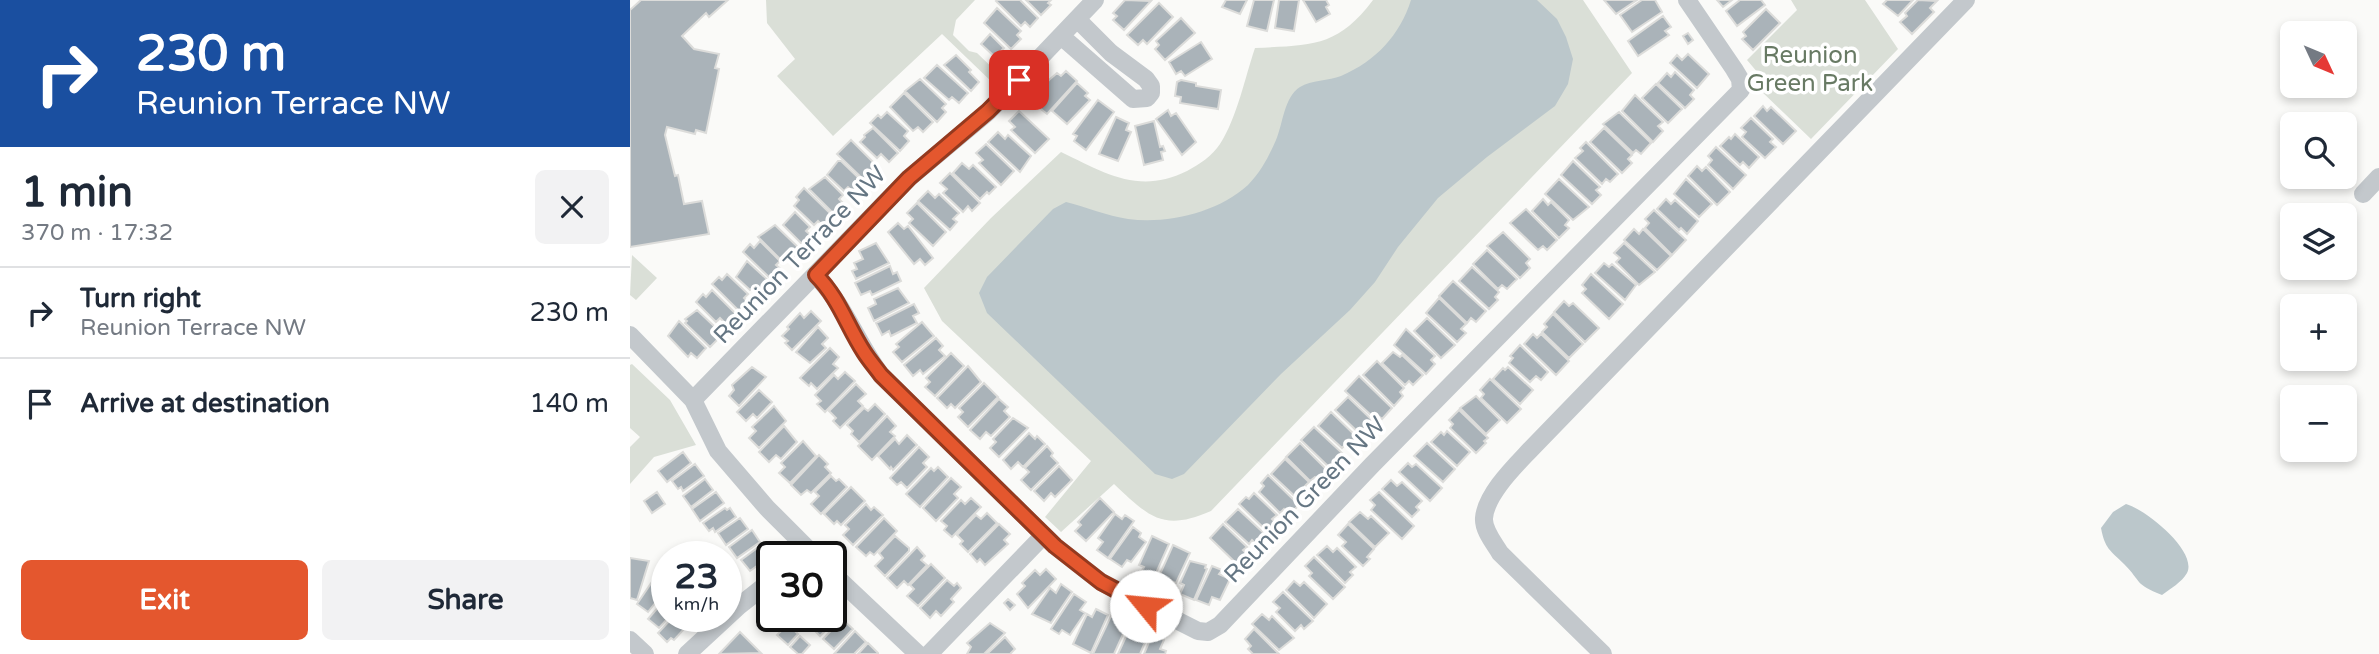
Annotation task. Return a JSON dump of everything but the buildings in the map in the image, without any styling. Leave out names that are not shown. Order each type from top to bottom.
[{"type":"street","name":"Reunion Terrace NW","points":[[693,400],[909,178],[988,111],[1095,0]]},
{"type":"street","name":"Reunion Green NW","points":[[816,275],[841,307],[864,352],[881,375],[1044,536],[1078,566],[1131,599],[1198,631],[1208,632],[1220,625],[1382,455],[1741,90],[1740,79],[1734,69],[1687,0]]},
{"type":"street","points":[[1603,654],[1500,553],[1489,536],[1484,518],[1493,495],[1530,450],[1966,0]]},
{"type":"street","points":[[1060,36],[1133,99],[1147,99],[1152,93],[1146,79],[1111,53],[1077,19]]},
{"type":"street","points":[[2363,194],[2379,177]]},
{"type":"street","points":[[630,335],[693,400],[718,451],[796,541]]},
{"type":"street","points":[[929,654],[1044,536]]},
{"type":"street","points":[[847,587],[918,654]]},
{"type":"street","points":[[687,654],[756,592]]},
{"type":"street","points":[[630,640],[645,654]]},
{"type":"green space","points":[[766,0],[975,0],[956,20],[953,35],[1002,77],[995,85],[942,34],[833,136],[777,76],[795,59],[767,23]]},
{"type":"green space","points":[[1373,0],[1583,0],[1632,73],[1211,511],[1181,520],[1158,518],[1147,513],[1114,484],[1061,532],[1045,517],[1091,461],[942,321],[924,288],[991,218],[1061,152],[1108,174],[1138,181],[1170,178],[1197,166],[1213,152],[1226,134],[1255,48],[1322,41],[1347,27]]},
{"type":"green space","name":"Reunion Green Park","points":[[1791,0],[1865,0],[1898,49],[1811,139],[1759,89],[1758,73],[1747,60],[1797,10]]},
{"type":"green space","points":[[632,255],[657,278],[636,300],[630,295]]},
{"type":"green space","points":[[632,364],[670,400],[696,445],[654,457],[630,484],[630,447],[640,437],[630,428]]},
{"type":"shaded area","points":[[1411,0],[1537,0],[1557,19],[1566,37],[1573,59],[1568,84],[1555,106],[1438,198],[1398,247],[1375,282],[1350,310],[1281,374],[1184,474],[1172,479],[1155,474],[987,313],[979,293],[987,277],[1053,209],[1066,202],[1120,218],[1159,220],[1207,209],[1236,195],[1253,180],[1264,164],[1276,140],[1287,104],[1295,91],[1309,83],[1341,76],[1376,55],[1400,25]]},
{"type":"shaded area","points":[[2126,504],[2157,522],[2185,554],[2187,573],[2162,595],[2139,582],[2104,541],[2101,528],[2113,512]]},
{"type":"route","points":[[1019,80],[988,111],[909,178],[816,275],[841,307],[864,352],[881,375],[1055,546],[1101,582],[1146,606]]}]
